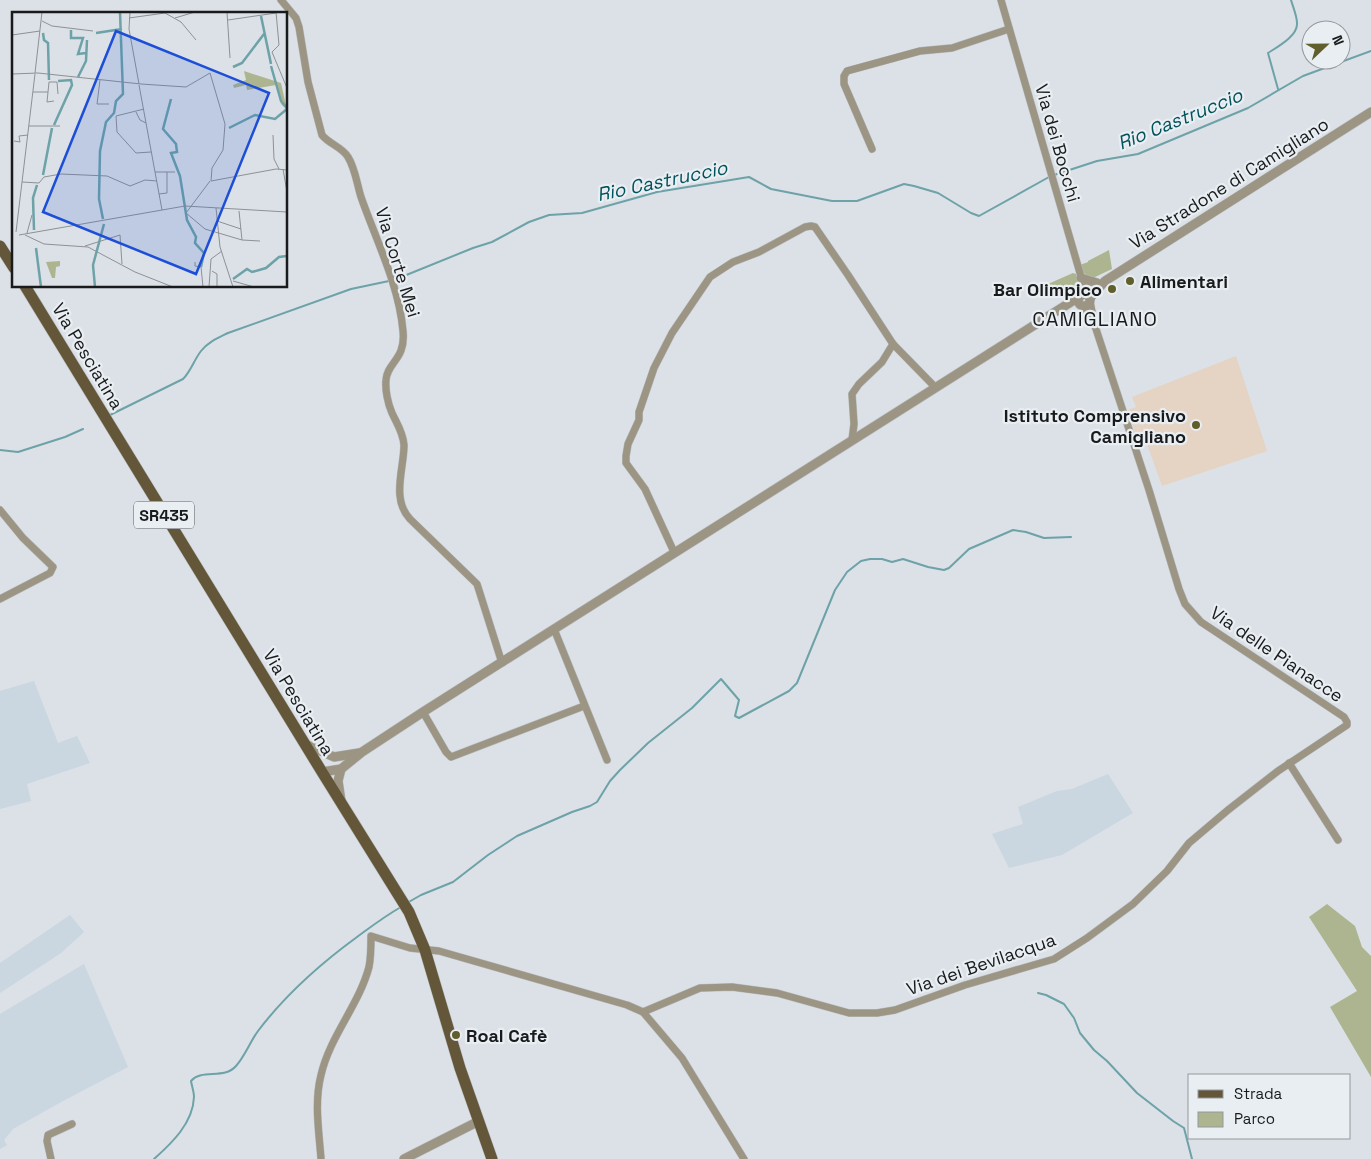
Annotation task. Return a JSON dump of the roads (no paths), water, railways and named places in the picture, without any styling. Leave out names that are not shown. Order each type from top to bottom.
[{"type":"main road","points":[[0,246],[12,265]]},
{"type":"main road","name":"Via Pesciatina","points":[[26,288],[304,744],[405,905],[425,950],[442,1008],[492,1159]]},
{"type":"street","name":"Via Corte Mei","points":[[281,0],[296,18],[299,27],[308,82],[322,135],[348,156],[352,164],[361,196],[390,276],[402,323],[403,347],[386,379],[387,394],[392,414],[401,431],[404,444],[399,489],[401,503],[406,515],[477,584],[502,663]]},
{"type":"street","name":"Via dei Bocchi","points":[[1001,0],[1081,278],[1085,299]]},
{"type":"street","points":[[872,149],[844,84],[844,76],[847,71],[920,51],[952,48],[1009,28]]},
{"type":"street","name":"Via Stradone di Camigliano","points":[[935,386],[1061,307],[1085,299],[1101,282],[1371,112]]},
{"type":"street","points":[[322,772],[341,769],[362,752],[423,712],[935,386],[893,344],[815,227],[805,227],[759,252],[733,262],[710,277],[672,333],[654,368],[639,412],[639,420],[628,444],[626,463],[645,489],[674,552]]},
{"type":"street","points":[[1081,278],[1101,282]]},
{"type":"street","name":"Via delle Pianacce","points":[[1085,299],[1149,490],[1172,568],[1186,604],[1201,622],[1344,717],[1347,722],[1346,725]]},
{"type":"street","points":[[852,440],[854,424],[852,394],[859,384],[882,362],[893,344]]},
{"type":"street","points":[[0,510],[23,538],[52,567],[50,573],[0,599]]},
{"type":"street","points":[[554,629],[607,760]]},
{"type":"street","points":[[423,712],[446,752],[451,757],[584,706]]},
{"type":"street","name":"Via dei Bevilacqua","points":[[643,1012],[700,988],[732,987],[777,993],[849,1013],[877,1013],[903,1008],[965,985],[1054,959],[1134,904],[1167,871],[1189,843],[1228,810],[1289,764],[1346,725]]},
{"type":"street","points":[[304,744],[334,757],[362,752]]},
{"type":"street","points":[[322,772],[334,757]]},
{"type":"street","points":[[1289,764],[1338,840]]},
{"type":"street","points":[[341,769],[338,781],[342,804]]},
{"type":"street","points":[[321,1159],[316,1102],[321,1074],[338,1032],[357,997],[368,969],[371,936],[410,948],[439,951],[627,1004],[643,1012],[682,1058],[744,1159]]},
{"type":"street","points":[[404,1159],[479,1121]]},
{"type":"street","points":[[50,1159],[48,1135],[72,1124]]},
{"type":"waterway","points":[[1278,89],[1268,53],[1291,37],[1296,28],[1296,17],[1291,0]]},
{"type":"waterway","name":"Rio Castruccio","points":[[1054,175],[1097,161],[1138,154],[1248,108],[1303,76],[1371,51]]},
{"type":"waterway","name":"Rio Castruccio","points":[[394,280],[492,242],[529,222],[549,215],[582,213],[657,192],[749,177],[771,189],[832,201],[857,201],[904,184],[938,193],[979,216],[1049,177]]},
{"type":"waterway","name":"Rio Castruccio","points":[[110,415],[183,379],[204,348],[228,333],[351,289],[389,281]]},
{"type":"waterway","name":"Rio Castruccio","points":[[0,450],[18,452],[65,437],[83,429]]},
{"type":"waterway","points":[[407,903],[453,882],[517,836],[597,802],[610,781],[620,770],[648,743],[692,708],[721,679],[739,700],[735,716],[739,718],[789,691],[797,683],[835,590],[847,572],[861,561],[882,559],[892,562],[903,559],[944,570],[949,568],[969,549],[1013,530],[1044,538],[1071,537]]},
{"type":"waterway","points":[[154,1159],[168,1146],[186,1124],[193,1106],[194,1097],[191,1081],[201,1075],[225,1072],[236,1066],[255,1035],[269,1017],[304,980],[343,947],[401,907]]},
{"type":"waterway","points":[[1038,993],[1064,1004],[1074,1018],[1080,1033],[1094,1050],[1137,1093],[1184,1128],[1192,1159]]},
{"type":"place","name":"Alimentari","points":[[1130,281]]},
{"type":"place","name":"Bar Olimpico","points":[[1112,289]]},
{"type":"place","name":"Istituto Comprensivo Camigliano","points":[[1196,425]]},
{"type":"place","name":"Roal Cafè","points":[[456,1035]]},
{"type":"district","name":"CAMIGLIANO","points":[[1095,319]]}]
